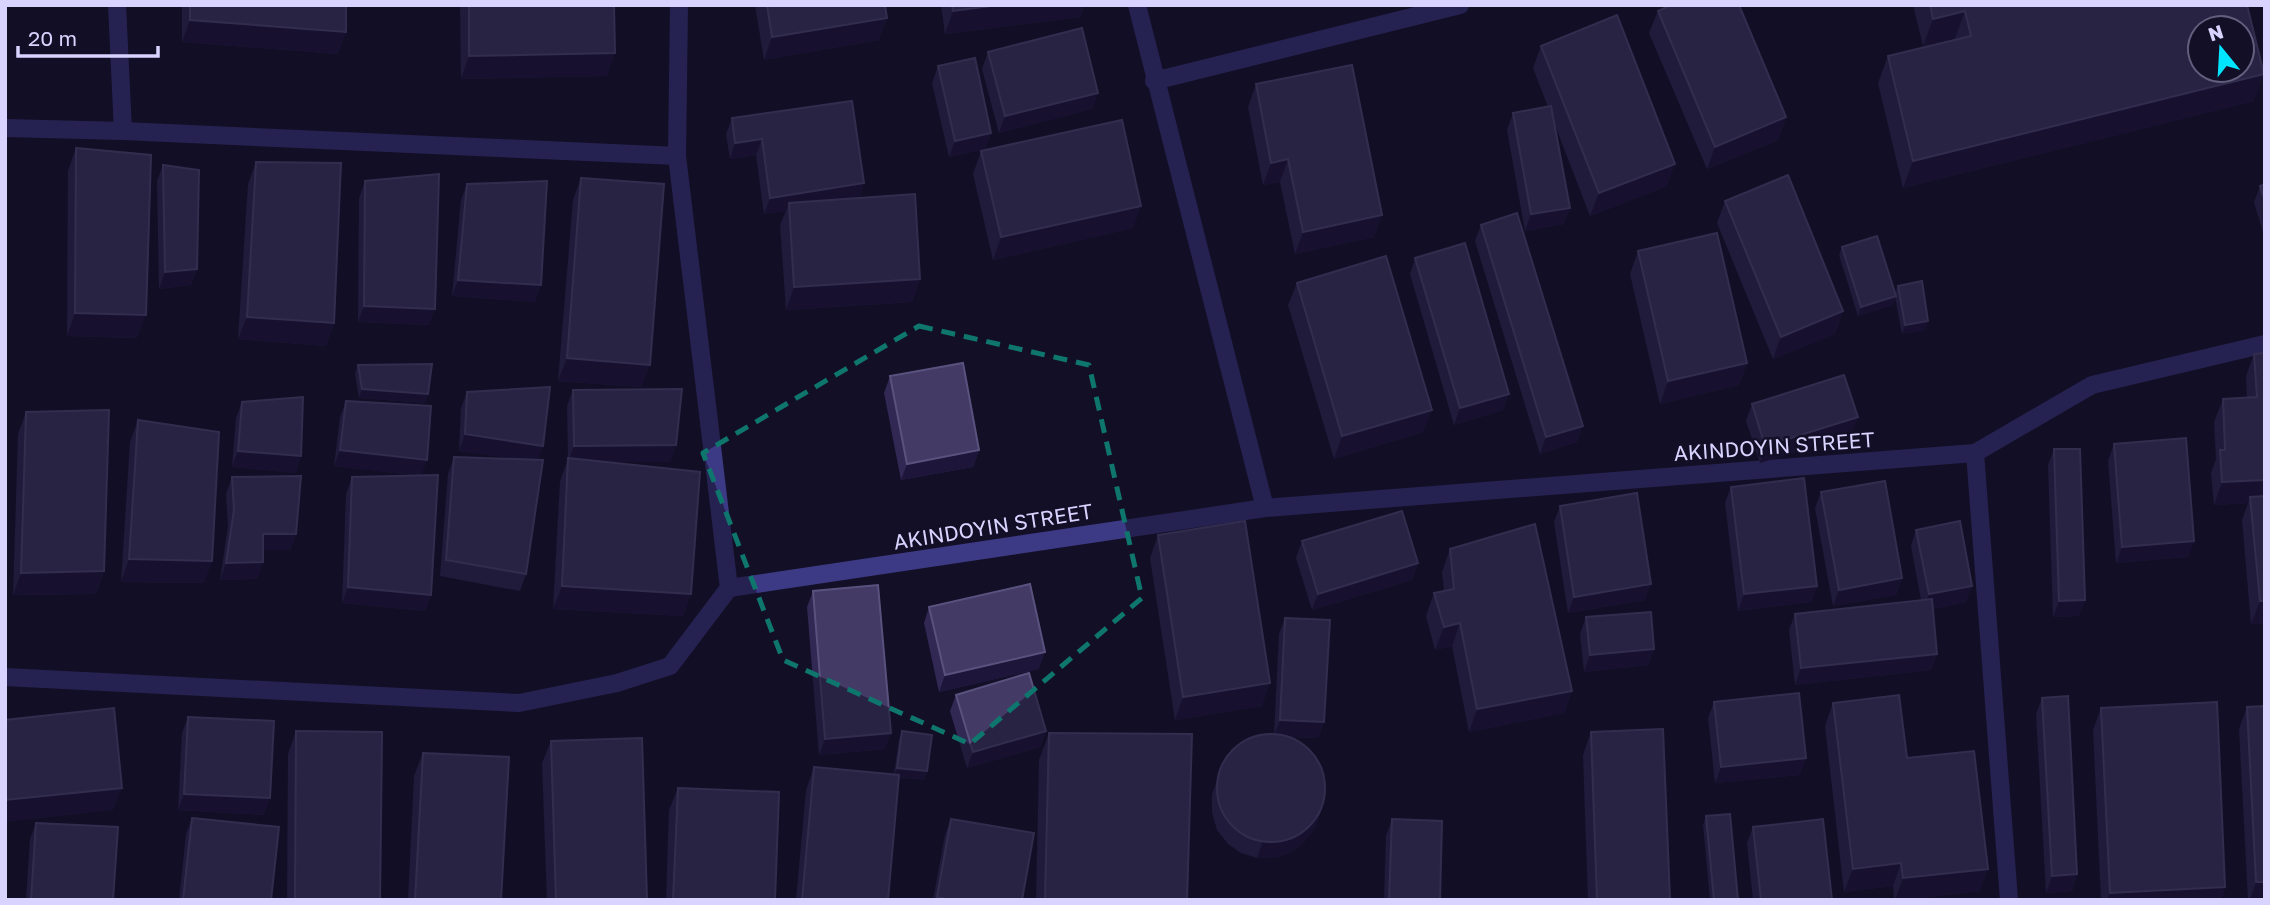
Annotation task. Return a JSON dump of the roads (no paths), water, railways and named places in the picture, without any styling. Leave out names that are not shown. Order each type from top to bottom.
[{"type":"street","points":[[117,5],[124,131]]},
{"type":"street","points":[[5,677],[519,703],[617,683],[670,666],[729,588],[677,156],[679,5]]},
{"type":"street","points":[[1136,5],[1265,508]]},
{"type":"street","points":[[1154,81],[1460,5]]},
{"type":"street","points":[[5,128],[677,156]]},
{"type":"street","name":"AKINDOYIN STREET","points":[[729,588],[1265,508],[1975,453],[2092,385],[2265,344]]},
{"type":"street","points":[[1975,453],[2009,900]]}]
